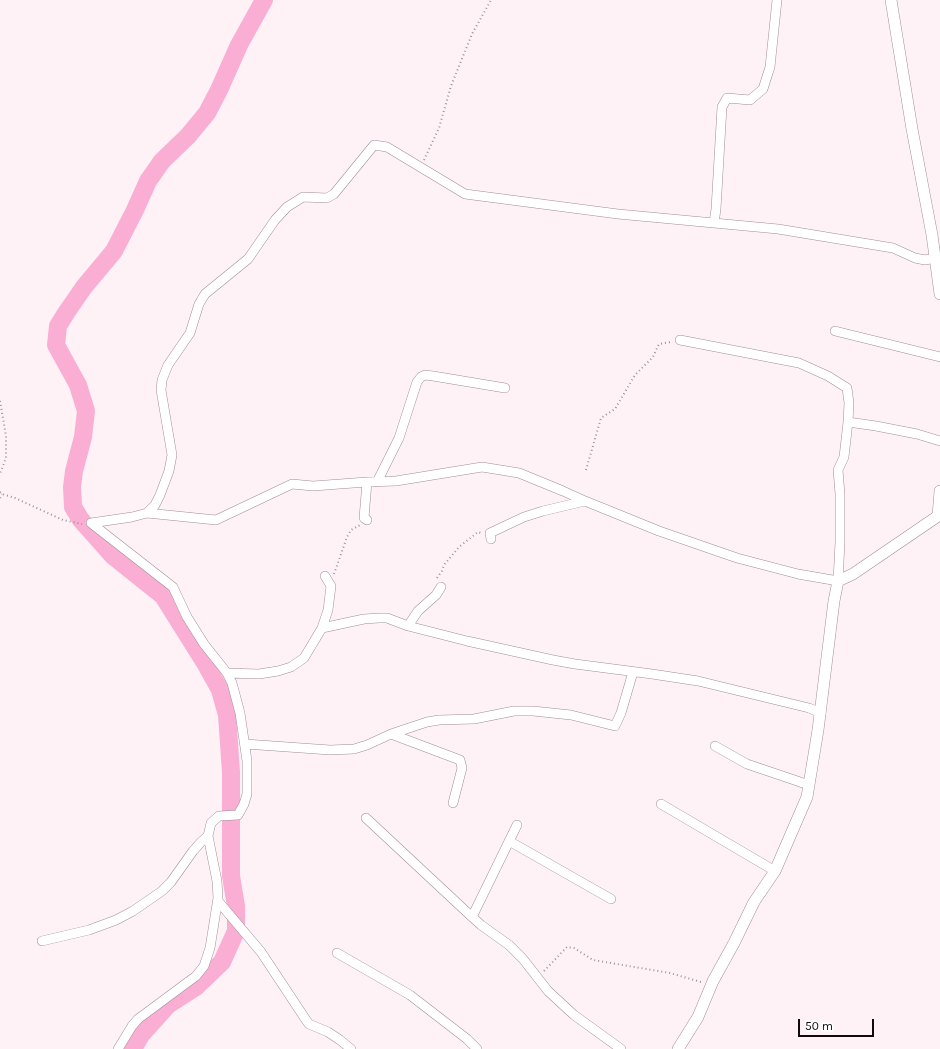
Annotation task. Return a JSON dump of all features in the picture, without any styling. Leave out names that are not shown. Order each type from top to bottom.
[{"type":"street","points":[[714,223],[722,107],[726,98],[750,100],[763,89],[770,67],[777,0]]},
{"type":"street","points":[[892,0],[912,129],[932,235],[940,294]]},
{"type":"street","points":[[147,513],[155,505],[160,495],[169,471],[172,455],[161,390],[162,380],[168,365],[190,333],[199,304],[205,294],[248,259],[275,220],[287,207],[303,197],[327,198],[334,194],[374,145],[387,147],[465,194],[618,214],[778,229],[893,248],[916,258],[925,260],[935,258]]},
{"type":"street","points":[[835,331],[940,357]]},
{"type":"street","points":[[678,1049],[698,1017],[711,985],[754,902],[775,871],[807,797],[821,713],[834,601],[838,581],[840,494],[838,470],[844,457],[849,404],[847,388],[828,376],[799,363],[680,340]]},
{"type":"street","points":[[377,482],[399,438],[417,382],[421,377],[425,375],[433,376],[505,388]]},
{"type":"street","points":[[848,422],[917,434],[940,441]]},
{"type":"street","points":[[118,1049],[138,1019],[196,976],[204,966],[210,948],[218,901],[217,882],[208,836],[211,823],[219,816],[238,815],[244,804],[247,794],[247,761],[240,712],[232,683],[227,673],[204,644],[187,617],[173,587],[91,523],[132,517],[147,513],[216,520],[292,484],[313,486],[396,481],[482,467],[520,473],[659,531],[738,558],[798,574],[838,581],[853,574],[939,516],[940,491]]},
{"type":"street","points":[[366,519],[367,482]]},
{"type":"street","points":[[491,536],[524,517],[585,501]]},
{"type":"street","points":[[227,673],[272,673],[291,667],[304,658],[322,628],[328,610],[331,586],[325,576]]},
{"type":"street","points":[[408,626],[418,611],[436,596],[438,585]]},
{"type":"street","points":[[322,628],[364,619],[387,618],[408,626],[467,641],[553,660],[698,681],[809,708],[821,713]]},
{"type":"street","points":[[245,744],[330,750],[354,750],[412,726],[433,721],[474,718],[514,711],[533,711],[571,715],[616,726],[633,672]]},
{"type":"street","points":[[391,734],[460,760],[462,768],[453,803]]},
{"type":"street","points":[[715,746],[747,764],[809,785]]},
{"type":"street","points":[[661,804],[775,871]]},
{"type":"street","points":[[366,818],[480,925],[509,945],[523,959],[548,990],[574,1015],[621,1049]]},
{"type":"street","points":[[472,917],[517,825]]},
{"type":"street","points":[[42,941],[89,930],[116,920],[133,911],[171,882],[193,851],[208,836]]},
{"type":"street","points":[[509,841],[611,899]]},
{"type":"street","points":[[218,901],[261,952],[306,1020],[310,1024],[328,1032],[351,1049]]},
{"type":"street","points":[[337,953],[410,995],[467,1039],[477,1049]]},
{"type":"path","points":[[420,168],[439,128],[451,86],[472,34],[490,0]]},
{"type":"path","points":[[586,470],[601,418],[615,409],[635,375],[653,357],[658,344],[680,340]]},
{"type":"path","points":[[0,401],[6,436],[6,458],[0,474]]},
{"type":"path","points":[[0,498],[1,493],[63,520],[81,524]]},
{"type":"path","points":[[331,586],[347,537],[351,530],[360,525],[366,519]]},
{"type":"path","points":[[438,585],[444,565],[459,547],[478,532],[491,536]]},
{"type":"path","points":[[538,978],[567,947],[574,948],[593,960],[670,973],[711,985]]},
{"type":"waterway","points":[[133,1049],[141,1035],[168,1005],[196,987],[222,962],[236,931],[236,906],[231,876],[231,772],[227,715],[220,690],[163,596],[113,556],[81,520],[73,507],[72,487],[74,471],[83,437],[86,411],[78,385],[56,345],[58,326],[84,287],[114,251],[148,181],[162,161],[188,136],[207,113],[239,45],[264,0]]}]
